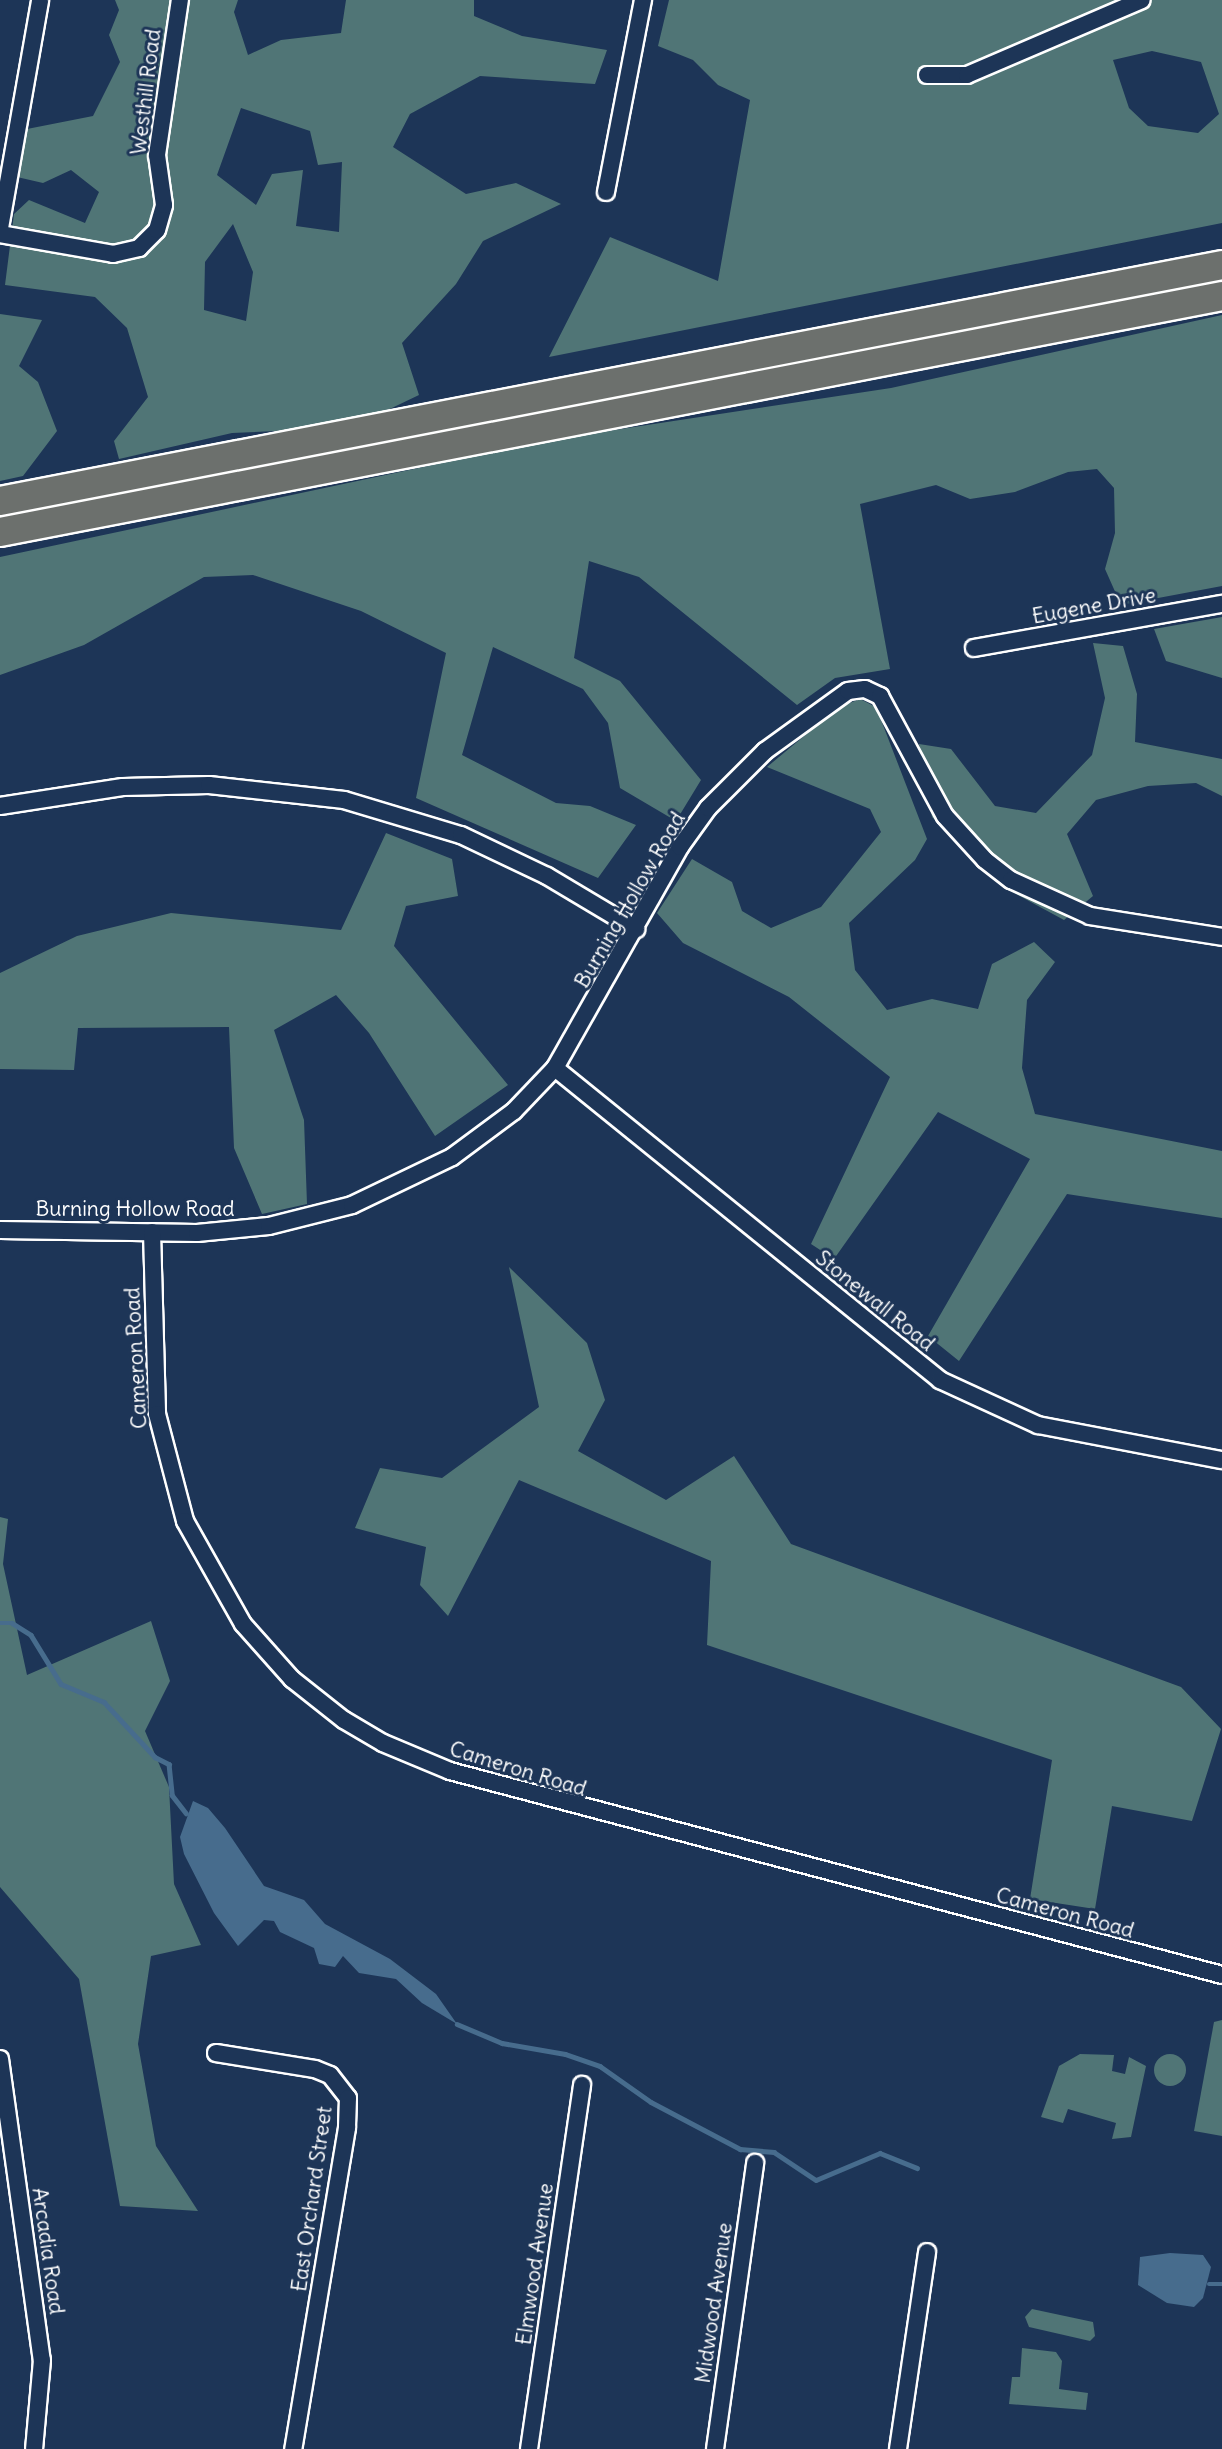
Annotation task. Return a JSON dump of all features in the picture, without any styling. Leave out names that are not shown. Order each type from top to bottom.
[{"type":"highway","points":[[0,501],[1222,264]]},
{"type":"highway","points":[[0,532],[1222,296]]},
{"type":"street","points":[[0,228],[40,0]]},
{"type":"street","name":"Westhill Road","points":[[0,234],[113,254],[139,248],[157,230],[164,205],[157,155],[180,0]]},
{"type":"street","points":[[606,191],[643,0]]},
{"type":"street","points":[[926,75],[967,75],[1142,0]]},
{"type":"street","name":"Eugene Drive","points":[[974,648],[1222,604]]},
{"type":"street","name":"Burning Hollow Road","points":[[0,1230],[152,1232],[269,1226],[384,1193],[487,1133],[555,1068],[636,929],[680,846],[739,776],[815,712],[848,691],[865,689],[880,696],[945,816],[985,860],[1011,880],[1090,916],[1222,937]]},
{"type":"street","points":[[0,806],[78,792],[209,785],[344,800],[461,835],[547,876],[636,929]]},
{"type":"street","name":"Stonewall Road","points":[[555,1068],[940,1380],[1038,1425],[1222,1460]]},
{"type":"street","name":"Cameron Road","points":[[152,1232],[157,1414],[185,1521],[205,1565],[243,1624],[292,1679],[344,1720],[415,1759],[474,1779],[1222,1975]]},
{"type":"street","name":"East Orchard Street","points":[[216,2053],[315,2069],[330,2075],[348,2098],[347,2128],[293,2449]]},
{"type":"street","name":"Arcadia Road","points":[[0,2059],[8,2175],[42,2360],[34,2449]]},
{"type":"street","name":"Elmwood Avenue","points":[[529,2449],[582,2085]]},
{"type":"street","name":"Midwood Avenue","points":[[715,2449],[755,2163]]},
{"type":"street","points":[[898,2449],[927,2252]]},
{"type":"green space","points":[[115,0],[238,0],[234,12],[248,55],[281,40],[341,33],[346,0],[474,0],[474,16],[522,36],[607,50],[595,84],[480,76],[410,114],[393,147],[466,194],[516,183],[561,204],[483,241],[456,284],[402,343],[419,395],[373,417],[299,430],[232,433],[119,459],[114,441],[148,397],[127,328],[95,297],[5,285],[14,214],[29,200],[85,223],[99,192],[71,170],[43,183],[17,177],[27,129],[93,116],[120,62],[109,35],[119,10]],"holes":[[[241,108],[310,131],[318,165],[342,162],[339,232],[296,226],[303,170],[272,174],[256,205],[217,175]],[[233,224],[253,272],[246,321],[204,310],[205,262]]]},
{"type":"green space","points":[[669,0],[1222,0],[1222,223],[549,357],[610,237],[718,281],[750,100],[718,85],[693,60],[658,46]],"holes":[[[1152,51],[1201,62],[1219,114],[1198,133],[1148,126],[1129,108],[1113,60]]]},
{"type":"green space","points":[[0,314],[42,320],[19,366],[38,382],[57,431],[23,476],[0,481]]},
{"type":"green space","points":[[1222,315],[1222,586],[1121,605],[1105,569],[1115,533],[1114,488],[1097,469],[1068,472],[1015,492],[970,499],[936,485],[860,504],[890,669],[835,678],[797,705],[639,577],[589,561],[574,658],[620,681],[701,780],[676,821],[620,788],[608,723],[583,689],[493,647],[462,755],[556,803],[590,806],[636,825],[598,878],[416,798],[446,653],[361,611],[253,575],[204,577],[84,645],[0,675],[0,557],[555,439],[891,388]]},
{"type":"green space","points":[[1222,617],[1222,678],[1166,661],[1154,629]]},
{"type":"green space","points":[[1093,643],[1123,646],[1137,694],[1135,742],[1222,759],[1222,796],[1196,783],[1148,786],[1096,800],[1067,834],[1093,896],[1064,920],[1003,887],[932,817],[919,744],[951,749],[995,806],[1036,813],[1092,755],[1105,698]]},
{"type":"green space","points":[[860,699],[876,707],[927,839],[915,860],[849,923],[855,970],[887,1010],[932,999],[978,1009],[992,964],[1034,942],[1055,962],[1027,1000],[1022,1068],[1035,1114],[1222,1151],[1222,1218],[1067,1194],[959,1361],[928,1336],[1030,1159],[938,1112],[834,1259],[811,1244],[890,1077],[789,997],[683,943],[657,913],[692,859],[732,882],[742,911],[771,928],[821,907],[881,832],[870,809],[767,767],[839,707]]},
{"type":"green space","points":[[386,833],[452,859],[458,896],[406,906],[394,946],[508,1085],[435,1136],[369,1033],[336,995],[274,1030],[304,1120],[307,1204],[262,1214],[234,1148],[229,1027],[78,1028],[74,1070],[0,1069],[0,973],[77,936],[171,913],[341,930]]},
{"type":"green space","points":[[509,1267],[587,1343],[605,1400],[578,1451],[666,1500],[734,1456],[791,1544],[1181,1687],[1221,1729],[1192,1821],[1112,1806],[1095,1909],[1030,1899],[1052,1760],[707,1645],[711,1561],[519,1480],[448,1616],[420,1585],[426,1547],[355,1528],[380,1468],[442,1478],[539,1407]]},
{"type":"green space","points":[[0,1517],[8,1519],[3,1564],[27,1675],[151,1621],[170,1681],[145,1731],[169,1787],[174,1884],[201,1945],[151,1956],[138,2044],[156,2146],[198,2211],[120,2206],[79,1979],[0,1887]]},
{"type":"green space","points":[[1222,2020],[1222,2136],[1194,2131],[1214,2022]]},
{"type":"green space","points":[[1080,2054],[1114,2055],[1112,2071],[1125,2074],[1129,2057],[1146,2066],[1131,2137],[1112,2139],[1116,2123],[1068,2109],[1063,2123],[1041,2117],[1059,2066]]},
{"type":"green space","points":[[1170,2054],[1181,2059],[1186,2070],[1181,2081],[1170,2086],[1159,2081],[1154,2070],[1159,2059]]},
{"type":"green space","points":[[1032,2309],[1093,2322],[1095,2336],[1090,2341],[1029,2327],[1025,2317]]},
{"type":"green space","points":[[1022,2348],[1056,2352],[1062,2361],[1059,2389],[1088,2393],[1086,2410],[1009,2404],[1012,2377],[1020,2377]]},
{"type":"water","points":[[193,1801],[208,1808],[225,1828],[264,1886],[304,1900],[325,1924],[390,1959],[436,1994],[457,2024],[422,2003],[396,1979],[359,1973],[343,1956],[335,1967],[319,1964],[314,1948],[280,1932],[274,1921],[264,1920],[238,1946],[214,1913],[184,1854],[180,1837]]},
{"type":"water","points":[[1170,2253],[1203,2255],[1211,2267],[1203,2298],[1194,2307],[1167,2303],[1138,2285],[1140,2257]]},
{"type":"waterway","points":[[0,1623],[12,1623],[31,1635],[61,1684],[104,1702],[155,1757],[169,1764],[172,1795],[186,1813]]},
{"type":"waterway","points":[[457,2024],[502,2043],[565,2054],[600,2066],[651,2102],[740,2149],[774,2152],[816,2180],[880,2153],[917,2168]]},
{"type":"waterway","points":[[1209,2284],[1222,2284]]}]
